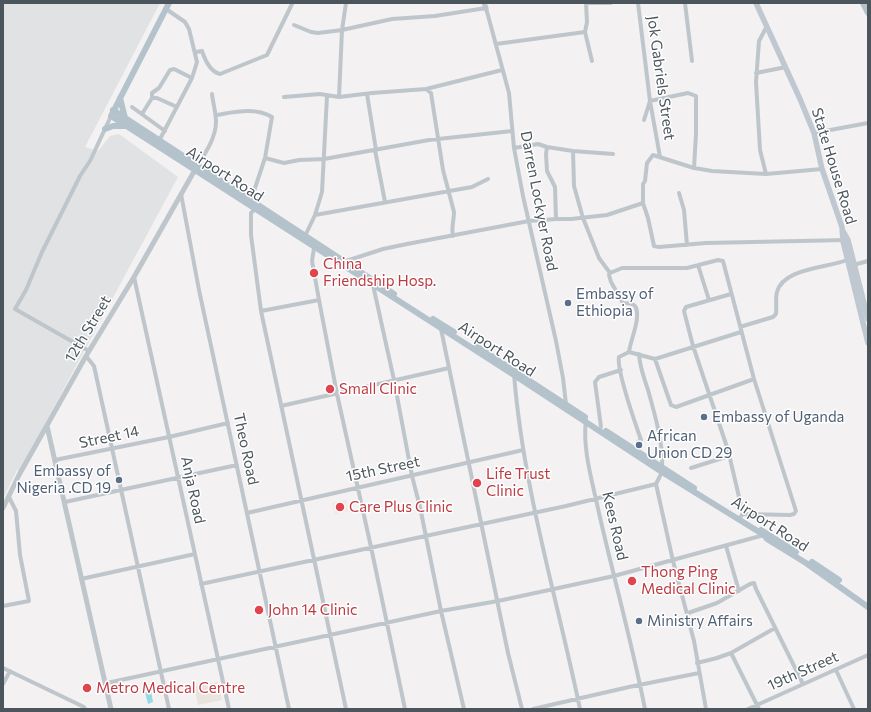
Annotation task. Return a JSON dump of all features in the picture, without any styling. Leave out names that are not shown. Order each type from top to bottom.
[{"type":"main road","points":[[112,113],[169,3]]},
{"type":"main road","name":"State House Road","points":[[756,3],[814,133],[822,169],[842,227],[850,263]]},
{"type":"main road","points":[[863,3],[868,13]]},
{"type":"main road","points":[[120,98],[124,118]]},
{"type":"main road","name":"Airport Road","points":[[112,113],[124,118],[159,141],[255,209],[314,248],[373,283],[514,372],[764,535],[767,539],[822,571],[868,607]]},
{"type":"main road","name":"Airport Road","points":[[112,113],[126,126],[251,200],[346,261],[373,283],[441,328],[566,404],[586,420],[601,427],[637,450],[662,469],[742,515],[868,601]]},
{"type":"main road","points":[[105,129],[113,126],[126,126]]},
{"type":"main road","points":[[850,263],[868,319]]},
{"type":"main road","points":[[850,263],[868,342]]},
{"type":"street","points":[[339,97],[342,30],[346,3]]},
{"type":"street","points":[[592,61],[585,32],[587,22],[586,3],[611,3]]},
{"type":"street","name":"Jok Gabriels Street","points":[[638,3],[650,101],[660,157]]},
{"type":"street","points":[[685,3],[692,60]]},
{"type":"street","points":[[196,52],[202,51],[210,67],[220,74],[266,54],[292,4]]},
{"type":"street","points":[[294,25],[314,33],[342,30],[392,19],[435,16],[485,6]]},
{"type":"street","name":"Darren Lockyer Road","points":[[485,6],[509,93],[514,148],[523,196],[556,341],[566,404]]},
{"type":"street","points":[[159,141],[192,78],[198,62],[189,29],[185,22],[166,9]]},
{"type":"street","points":[[766,174],[760,150],[756,73],[759,41],[767,26]]},
{"type":"street","points":[[496,44],[585,32]]},
{"type":"street","points":[[756,73],[786,68]]},
{"type":"street","points":[[142,114],[152,98],[152,93],[159,88],[172,69],[192,78]]},
{"type":"street","points":[[284,97],[320,94],[339,97],[426,89],[502,70]]},
{"type":"street","points":[[426,89],[431,93],[438,139],[454,212],[452,226],[453,236]]},
{"type":"street","points":[[644,120],[650,101],[688,93],[696,96],[694,168]]},
{"type":"street","points":[[196,167],[204,155],[216,128],[216,115],[212,94]]},
{"type":"street","points":[[366,94],[385,202]]},
{"type":"street","points":[[305,236],[315,215],[322,192],[327,96]]},
{"type":"street","points":[[152,98],[157,98],[177,108]]},
{"type":"street","points":[[132,107],[156,126],[165,131]]},
{"type":"street","points":[[216,115],[241,111],[254,111],[272,116],[273,118],[265,158],[251,200]]},
{"type":"street","points":[[112,113],[90,161],[80,176],[42,252],[26,290],[15,309],[88,353],[94,366],[170,709]]},
{"type":"street","points":[[814,133],[868,123]]},
{"type":"street","points":[[265,158],[284,163],[376,150],[438,139],[512,131]]},
{"type":"street","points":[[514,148],[538,144],[573,151],[613,154]]},
{"type":"street","points":[[547,147],[547,171],[555,187],[556,219]]},
{"type":"street","points":[[573,151],[574,186],[583,218],[599,258],[610,273],[609,275],[611,282],[623,303],[633,304],[635,306],[637,314],[636,324],[630,343],[629,352]]},
{"type":"street","points":[[822,169],[766,174],[712,171],[694,168],[653,155],[647,163],[645,181],[643,184],[643,203],[654,246],[659,247],[706,243],[845,240]]},
{"type":"street","name":"12th Street","points":[[3,508],[19,475],[88,353],[134,277],[196,167]]},
{"type":"street","points":[[315,215],[474,186],[488,179]]},
{"type":"street","points":[[679,193],[684,210],[686,245]]},
{"type":"street","name":"Theo Road","points":[[182,194],[198,290],[260,572],[274,647],[289,709]]},
{"type":"street","points":[[346,261],[383,249],[529,222],[607,215],[643,203]]},
{"type":"street","points":[[255,209],[251,213],[251,235],[261,311],[346,709]]},
{"type":"street","points":[[314,248],[312,261],[337,394],[371,547],[404,709]]},
{"type":"street","points":[[610,273],[625,268],[687,268],[718,260],[723,261],[772,442],[796,511],[794,514],[742,515],[729,456],[693,346],[684,309],[686,307],[731,294]]},
{"type":"street","points":[[743,326],[767,319],[776,314],[777,291],[781,284],[793,274],[868,261]]},
{"type":"street","points":[[698,265],[709,300]]},
{"type":"street","name":"Anja Road","points":[[134,277],[229,709]]},
{"type":"street","points":[[373,283],[441,612],[464,709]]},
{"type":"street","points":[[261,311],[319,300]]},
{"type":"street","points":[[441,328],[508,654],[522,709]]},
{"type":"street","points":[[637,450],[638,442],[641,440],[618,360],[619,357],[629,352],[655,359],[741,332]]},
{"type":"street","points":[[639,354],[640,366],[648,390],[662,449],[662,469],[656,484],[688,613],[706,709]]},
{"type":"street","points":[[655,359],[671,405],[674,407],[754,379]]},
{"type":"street","points":[[281,406],[449,368]]},
{"type":"street","points":[[601,427],[595,382],[599,377],[621,370]]},
{"type":"street","points":[[514,372],[523,450],[552,589],[580,709]]},
{"type":"street","name":"Kees Road","points":[[586,420],[585,435],[590,471],[645,709]]},
{"type":"street","name":"Street 14","points":[[55,460],[169,437],[228,423]]},
{"type":"street","points":[[47,426],[111,709]]},
{"type":"street","name":"15th Street","points":[[247,513],[523,450]]},
{"type":"street","points":[[691,468],[729,456]]},
{"type":"street","points":[[65,502],[237,466]]},
{"type":"street","points":[[202,584],[596,499],[656,484]]},
{"type":"street","points":[[3,606],[29,601],[20,555],[16,510],[9,497]]},
{"type":"street","points":[[106,683],[614,576],[674,561],[764,535]]},
{"type":"street","points":[[726,546],[739,591]]},
{"type":"street","points":[[81,579],[195,554]]},
{"type":"street","points":[[688,613],[716,603],[754,583],[803,684]]},
{"type":"street","points":[[697,663],[731,653],[775,628]]},
{"type":"street","points":[[731,653],[758,707]]},
{"type":"street","name":"19th Street","points":[[748,709],[758,707],[803,684],[868,655]]},
{"type":"street","points":[[3,668],[84,707],[85,709]]},
{"type":"street","points":[[836,670],[854,709]]},
{"type":"street","points":[[3,684],[10,671]]},
{"type":"street","points":[[533,709],[699,673]]},
{"type":"shaded area","points":[[3,3],[160,3],[85,147],[98,151],[110,136],[119,134],[178,177],[20,470],[17,470],[3,499]]},
{"type":"shaded area","name":"Care Plus Clinic","points":[[346,500],[348,511],[335,515],[332,503]]},
{"type":"shaded area","points":[[218,682],[222,700],[198,705],[194,686]]},
{"type":"water","points":[[151,691],[153,702],[148,704],[145,692]]},
{"type":"place","name":"China Friendship Hosp.","points":[[314,273]]},
{"type":"place","name":"Embassy of Ethiopia","points":[[568,303]]},
{"type":"place","name":"Small Clinic","points":[[330,389]]},
{"type":"place","name":"Embassy of Uganda","points":[[704,417]]},
{"type":"place","name":"African Union CD 29","points":[[639,445]]},
{"type":"place","name":"Embassy of Nigeria .CD 19","points":[[119,480]]},
{"type":"place","name":"Life Trust Clinic","points":[[477,483]]},
{"type":"place","name":"Care Plus Clinic","points":[[340,507]]},
{"type":"place","name":"Thong Ping Medical Clinic","points":[[632,581]]},
{"type":"place","name":"John 14 Clinic","points":[[259,610]]},
{"type":"place","name":"Ministry Affairs","points":[[639,621]]},
{"type":"place","name":"Metro Medical Centre","points":[[87,688]]}]
